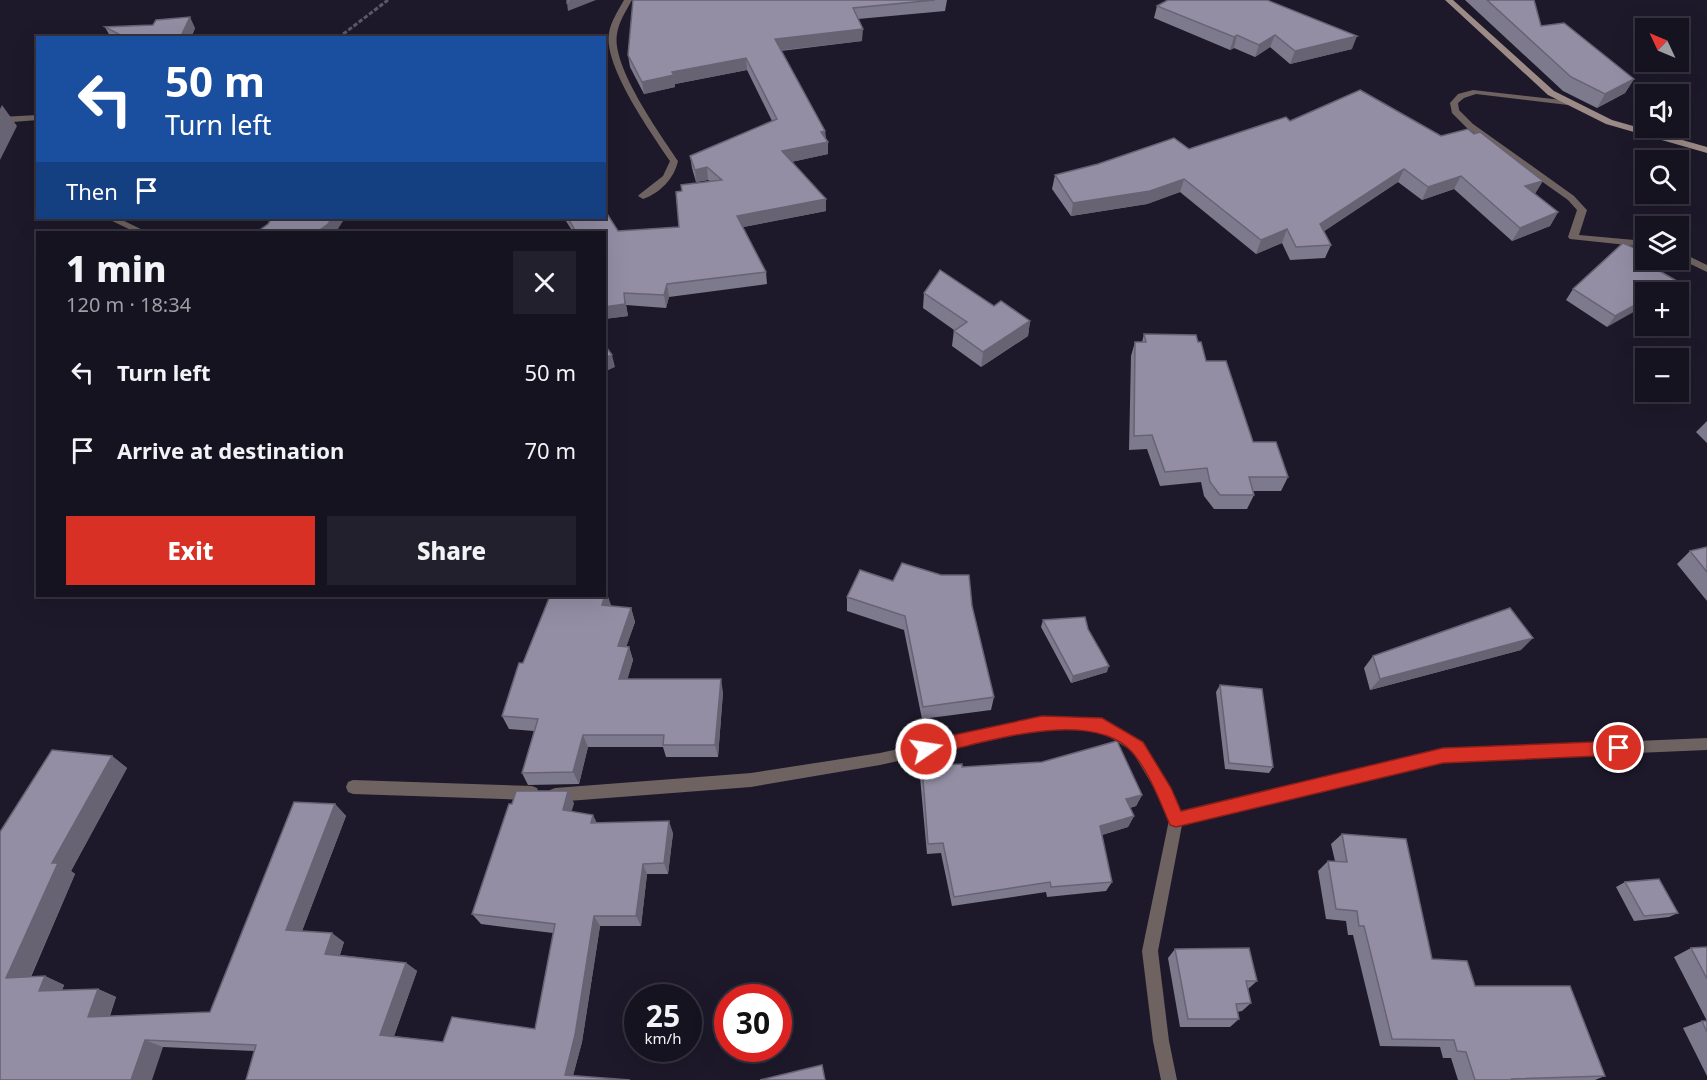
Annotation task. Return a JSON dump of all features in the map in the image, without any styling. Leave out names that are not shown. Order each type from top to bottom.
[{"type":"street","points":[[628,0],[616,22],[612,36],[616,57],[631,95],[654,132],[669,149],[674,161],[672,172],[660,186],[643,196]]},
{"type":"street","points":[[1449,0],[1551,93],[1568,103],[1610,122],[1707,150]]},
{"type":"street","points":[[1568,103],[1476,93],[1461,96],[1454,102],[1455,111],[1470,126],[1571,198],[1582,210],[1573,237],[1635,243]]},
{"type":"street","points":[[0,120],[36,117]]},
{"type":"street","points":[[113,219],[140,231]]},
{"type":"street","points":[[1689,260],[1707,269]]},
{"type":"street","points":[[353,787],[554,795],[751,780],[880,759],[1042,723],[1102,725],[1137,747],[1166,794],[1176,820],[1150,951],[1161,1041],[1169,1080]]},
{"type":"street","points":[[1176,820],[1443,756],[1707,744]]},
{"type":"path","points":[[341,36],[388,0]]},
{"type":"building","points":[[633,0],[935,0],[853,8],[863,29],[775,39],[825,131],[821,132],[828,142],[782,151],[826,199],[737,216],[766,272],[667,284],[664,295],[624,293],[625,304],[606,307],[606,231],[575,231],[569,219],[606,219],[606,212],[618,231],[679,227],[676,192],[682,191],[681,185],[722,180],[707,167],[695,170],[690,156],[777,119],[746,58],[672,72],[674,75],[642,82],[628,55]]},
{"type":"building","points":[[1168,0],[1267,0],[1357,36],[1295,51],[1275,35],[1259,45],[1157,6]]},
{"type":"building","points":[[1487,0],[1534,0],[1541,26],[1564,23],[1634,79],[1605,94],[1571,77]]},
{"type":"building","points":[[190,17],[181,36],[122,36],[105,27],[153,25],[156,20]]},
{"type":"building","points":[[1360,90],[1441,136],[1468,129],[1474,134],[1480,132],[1543,181],[1525,186],[1558,212],[1520,228],[1461,176],[1428,187],[1404,169],[1320,224],[1331,245],[1296,247],[1287,229],[1261,240],[1184,179],[1150,191],[1073,203],[1055,175],[1098,164],[1174,138],[1189,149],[1286,117],[1290,121]]},
{"type":"building","points":[[271,219],[331,219],[318,231],[258,231]]},
{"type":"building","points":[[1623,243],[1635,248],[1635,270],[1658,270],[1677,281],[1635,282],[1635,305],[1615,316],[1573,289]]},
{"type":"building","points":[[940,270],[994,306],[1001,301],[1030,321],[983,352],[954,331],[967,322],[924,293]]},
{"type":"building","points":[[1144,334],[1196,335],[1198,342],[1201,342],[1206,361],[1226,361],[1253,442],[1276,442],[1288,477],[1249,477],[1254,495],[1220,495],[1210,482],[1207,468],[1165,472],[1152,435],[1134,436],[1135,342],[1146,342]]},
{"type":"building","points":[[606,347],[612,355],[606,357]]},
{"type":"building","points":[[1707,547],[1707,572],[1690,551]]},
{"type":"building","points":[[902,563],[941,575],[969,575],[972,606],[994,697],[923,707],[905,616],[847,597],[860,570],[893,581]]},
{"type":"building","points":[[550,597],[604,597],[602,605],[631,608],[618,646],[629,647],[619,679],[721,679],[715,745],[663,745],[664,735],[583,735],[573,772],[522,773],[538,719],[502,716],[519,663],[523,663]]},
{"type":"building","points":[[1510,608],[1533,638],[1380,679],[1373,656]]},
{"type":"building","points":[[1085,617],[1088,629],[1109,666],[1073,676],[1043,620]]},
{"type":"building","points":[[1220,685],[1262,689],[1273,767],[1229,763]]},
{"type":"building","points":[[1117,741],[1142,795],[1126,799],[1134,816],[1100,826],[1112,882],[1051,887],[1050,882],[954,897],[943,843],[928,844],[922,766],[962,764],[962,767],[1042,762]]},
{"type":"building","points":[[52,750],[112,756],[52,863],[58,863],[6,978],[45,976],[39,991],[98,989],[88,1017],[210,1012],[294,802],[335,804],[286,930],[332,933],[325,954],[406,963],[380,1035],[443,1042],[452,1017],[535,1029],[555,924],[472,914],[509,804],[512,804],[516,791],[568,791],[563,810],[593,815],[591,823],[669,821],[664,863],[643,864],[636,916],[594,916],[575,1035],[565,1075],[630,1080],[246,1080],[256,1045],[145,1040],[131,1080],[0,1080],[0,832]]},
{"type":"building","points":[[1342,834],[1406,839],[1432,959],[1467,961],[1475,986],[1570,986],[1605,1076],[1475,1080],[1466,1052],[1457,1051],[1454,1040],[1392,1039],[1364,926],[1359,926],[1357,911],[1336,909],[1328,861],[1347,862]]},
{"type":"building","points":[[1659,879],[1678,913],[1644,916],[1625,882]]},
{"type":"building","points":[[1707,947],[1707,979],[1691,948]]},
{"type":"building","points":[[1249,948],[1257,981],[1246,981],[1251,1003],[1236,1004],[1239,1019],[1188,1019],[1175,949]]},
{"type":"building","points":[[1702,1021],[1707,1021],[1707,1032]]},
{"type":"building","points":[[822,1065],[825,1080],[760,1080]]},
{"type":"route","points":[[926,749],[1042,723],[1102,725],[1137,747],[1166,794],[1176,820],[1443,756],[1619,748]]}]
